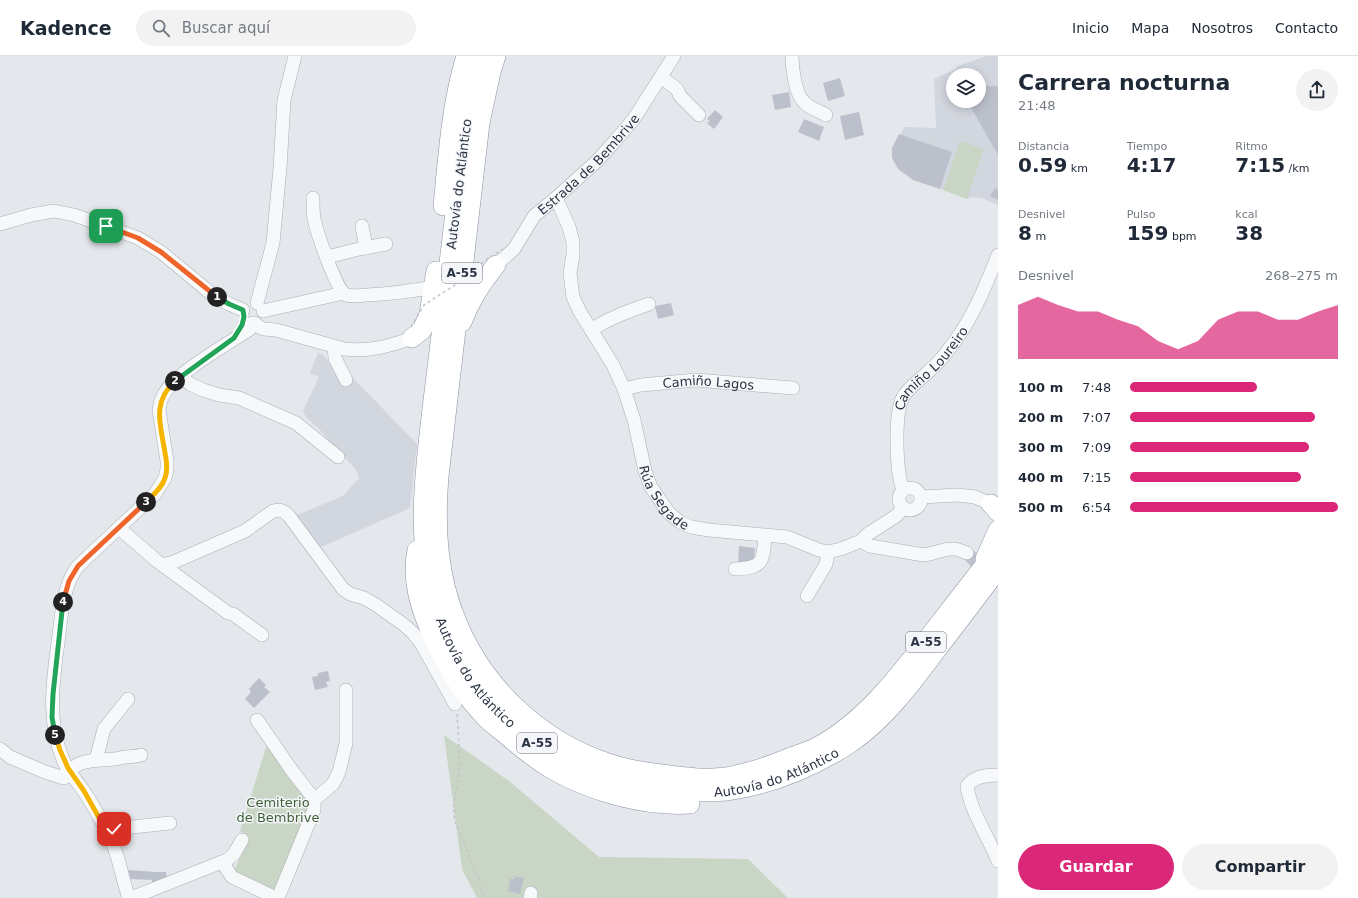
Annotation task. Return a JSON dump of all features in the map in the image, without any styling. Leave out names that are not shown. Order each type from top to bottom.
[{"type":"highway","points":[[412,333],[422,330],[429,314],[434,287],[441,228],[453,110],[458,80],[466,56]]},
{"type":"highway","name":"Autovía do Atlántico","points":[[482,56],[467,121],[460,167],[428,445],[423,499],[423,523],[415,559],[414,577],[424,616],[442,656],[466,693],[486,718],[530,755],[554,770],[586,785],[622,797],[657,803],[687,804],[714,803],[742,797],[758,792],[853,741],[881,718],[916,678],[998,569]]},
{"type":"highway","name":"Autovía do Atlántico","points":[[496,56],[480,123],[438,476],[436,508],[438,549],[442,577],[457,622],[471,652],[508,700],[532,722],[555,739],[583,754],[609,764],[685,778],[724,777],[772,765],[815,748],[846,728],[872,705],[905,668],[998,548]]},
{"type":"highway","points":[[466,238],[469,254],[477,267],[487,268],[496,265]]},
{"type":"highway","points":[[454,344],[469,304],[480,286],[496,265]]},
{"type":"highway","points":[[978,574],[998,530]]},
{"type":"highway","points":[[935,652],[964,626],[998,581]]},
{"type":"street","points":[[242,840],[234,854],[222,862],[130,898],[124,884],[116,850],[84,791],[70,773],[63,759],[55,734],[52,707],[58,641],[66,590],[71,577],[78,566],[155,494],[165,478],[167,462],[160,422],[160,403],[162,398],[169,387],[181,376],[234,338],[254,314],[272,243],[280,168],[284,100],[295,56]]},
{"type":"street","name":"Estrada de Bembrive","points":[[496,265],[514,249],[534,216],[597,161],[633,120],[674,56]]},
{"type":"street","points":[[792,56],[800,97],[808,106],[826,115]]},
{"type":"street","points":[[660,77],[677,89],[680,96],[699,115]]},
{"type":"street","points":[[313,198],[315,223],[332,272],[344,293]]},
{"type":"street","name":"Rúa Segade","points":[[556,198],[569,227],[573,242],[573,255],[570,273],[573,297],[624,389],[634,420],[647,477],[651,487],[669,513],[680,522],[691,527],[765,536],[787,537],[819,550],[828,552]]},
{"type":"street","points":[[0,224],[31,215],[54,211],[74,215],[138,238],[161,252],[222,300],[254,314],[276,330],[334,346],[353,350],[372,349],[391,345],[412,333]]},
{"type":"street","points":[[362,226],[366,248]]},
{"type":"street","points":[[327,257],[386,244]]},
{"type":"street","name":"Camiño Loureiro","points":[[903,490],[898,473],[898,448],[900,408],[903,396],[932,369],[950,348],[966,324],[984,290],[998,255]]},
{"type":"street","points":[[254,314],[344,293],[355,296],[393,294],[434,287]]},
{"type":"street","points":[[591,330],[604,321],[649,304]]},
{"type":"street","points":[[334,346],[335,358],[346,380]]},
{"type":"street","points":[[181,376],[190,384],[203,390],[218,395],[239,398],[296,423],[338,457]]},
{"type":"street","name":"Camiño Lagos","points":[[624,389],[641,385],[696,380],[793,388]]},
{"type":"street","points":[[912,488],[917,489],[921,497],[919,505],[916,508],[908,510],[901,505],[899,497],[903,490],[912,488]]},
{"type":"street","points":[[921,497],[958,495],[975,497],[996,507]]},
{"type":"street","points":[[807,596],[826,564],[828,552],[841,549],[861,541],[868,534],[896,516],[904,508]]},
{"type":"street","points":[[162,565],[174,562],[245,531],[273,511],[278,510],[284,512],[289,516],[343,589],[350,594],[364,598],[376,605],[404,624],[413,633],[421,644],[455,704]]},
{"type":"street","points":[[119,528],[162,565],[228,613],[233,614],[262,635]]},
{"type":"street","points":[[735,569],[754,566],[760,561],[764,554],[765,536]]},
{"type":"street","points":[[861,541],[870,546],[924,555],[930,555],[948,549],[955,549],[967,553]]},
{"type":"street","points":[[314,800],[334,784],[340,772],[346,743],[346,690]]},
{"type":"street","points":[[96,760],[104,729],[128,699]]},
{"type":"street","points":[[222,862],[232,877],[277,898],[314,810],[314,800],[257,720]]},
{"type":"street","points":[[0,749],[10,757],[61,777],[66,777],[76,765],[96,760],[113,760],[126,756],[136,757],[141,755]]},
{"type":"street","points":[[998,775],[978,777],[970,781],[967,786],[976,818],[998,861]]},
{"type":"street","points":[[107,832],[114,829],[170,823]]},
{"type":"path","points":[[412,333],[424,306],[461,281],[484,261],[505,248]]},
{"type":"path","points":[[455,704],[458,715],[459,770],[453,804],[453,814],[478,877],[484,898]]},
{"type":"shaded area","points":[[986,56],[998,56],[998,205],[982,198],[970,197],[969,199],[916,180],[894,148],[904,127],[936,128],[934,79],[946,74],[946,108],[986,108],[986,68],[956,68]]},
{"type":"shaded area","points":[[318,353],[322,354],[326,358],[341,383],[352,377],[417,444],[410,508],[319,548],[295,516],[343,496],[359,478],[356,470],[319,429],[306,417],[303,411],[319,377],[310,373]]},
{"type":"green space","points":[[960,141],[984,149],[967,199],[943,190]]},
{"type":"green space","points":[[444,735],[509,781],[599,857],[748,859],[788,898],[477,898],[462,869]]},
{"type":"green space","name":"Cemiterio de Bembrive","points":[[267,744],[310,799],[311,810],[275,895],[233,874],[249,836],[240,831]]},
{"type":"building","points":[[840,78],[845,96],[828,101],[823,83]]},
{"type":"building","points":[[986,86],[998,86],[998,155],[971,108],[986,108]]},
{"type":"building","points":[[789,92],[791,107],[775,110],[772,95]]},
{"type":"building","points":[[715,110],[723,117],[714,129],[707,123],[710,121],[707,119]]},
{"type":"building","points":[[859,112],[864,135],[845,140],[840,116]]},
{"type":"building","points":[[804,119],[824,127],[819,141],[798,132]]},
{"type":"building","points":[[899,134],[952,152],[940,189],[913,180],[898,169],[892,158],[892,148]]},
{"type":"building","points":[[995,188],[998,190],[998,200],[990,196]]},
{"type":"building","points":[[671,303],[674,315],[658,319],[655,306]]},
{"type":"building","points":[[739,546],[755,548],[753,566],[738,565]]},
{"type":"building","points":[[328,671],[330,681],[326,682],[328,687],[315,690],[312,677],[318,676],[318,673]]},
{"type":"building","points":[[259,678],[266,685],[264,687],[270,692],[254,708],[245,699],[251,692],[249,689]]},
{"type":"building","points":[[128,870],[166,872],[167,878],[152,884],[152,880],[129,879]]},
{"type":"building","points":[[514,876],[524,878],[520,894],[508,891],[510,879],[514,879]]},
{"type":"tunnel","points":[[967,553],[988,574]]},
{"type":"route","points":[[106,226],[138,238],[161,252],[213,295],[243,310],[244,317],[240,330],[234,338],[181,376],[165,392],[160,403],[159,410],[167,470],[161,487],[78,566],[73,573],[66,590],[62,609],[53,684],[52,717],[55,734],[63,759],[70,773],[84,791],[107,832],[114,829]]}]
